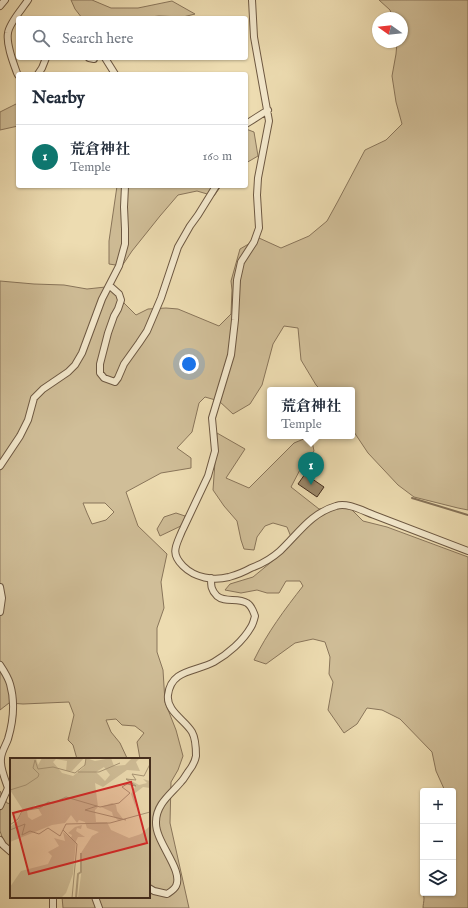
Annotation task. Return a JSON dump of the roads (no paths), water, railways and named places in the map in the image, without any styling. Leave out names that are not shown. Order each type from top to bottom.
[{"type":"street","points":[[0,6],[5,0]]},
{"type":"street","points":[[16,16],[28,0]]},
{"type":"street","points":[[252,0],[254,37],[269,121],[258,178],[257,195],[259,228],[254,242],[241,262],[236,280],[235,320],[231,355],[212,418],[215,451],[208,476],[174,550],[178,561],[186,569],[195,574],[211,578],[229,577],[266,562],[279,552],[308,521],[323,511],[337,505],[345,505],[360,509],[374,516],[468,551]]},
{"type":"street","points":[[16,16],[8,31],[7,40],[17,72]]},
{"type":"street","points":[[39,72],[45,60]]},
{"type":"street","points":[[106,60],[114,72]]},
{"type":"street","points":[[248,123],[268,110]]},
{"type":"street","points":[[0,466],[20,436],[28,420],[34,398],[43,389],[75,366],[82,353],[102,299],[120,266],[125,244],[125,188]]},
{"type":"street","points":[[110,286],[119,294],[121,300],[108,333],[100,364],[100,373],[104,378],[115,382],[124,364],[147,331],[161,298],[178,247],[215,188]]},
{"type":"street","points":[[150,889],[154,892],[167,894],[174,889],[176,885],[178,879],[176,870],[157,832],[156,821],[159,809],[193,766],[196,757],[195,741],[192,732],[168,703],[171,683],[179,675],[212,662],[226,653],[242,639],[252,626],[255,616],[251,606],[246,602],[239,600],[226,600],[219,597],[213,591],[211,578]]},
{"type":"street","points":[[0,587],[2,598],[0,612]]},
{"type":"street","points":[[0,665],[10,685],[12,699],[12,725],[8,741],[1,758],[1,764],[8,788],[0,806]]},
{"type":"street","points":[[0,840],[10,851]]},
{"type":"street","points":[[95,898],[100,908]]},
{"type":"waterway","points":[[412,498],[468,515]]},
{"type":"place","name":"荒倉神社","points":[[311,485]]}]
